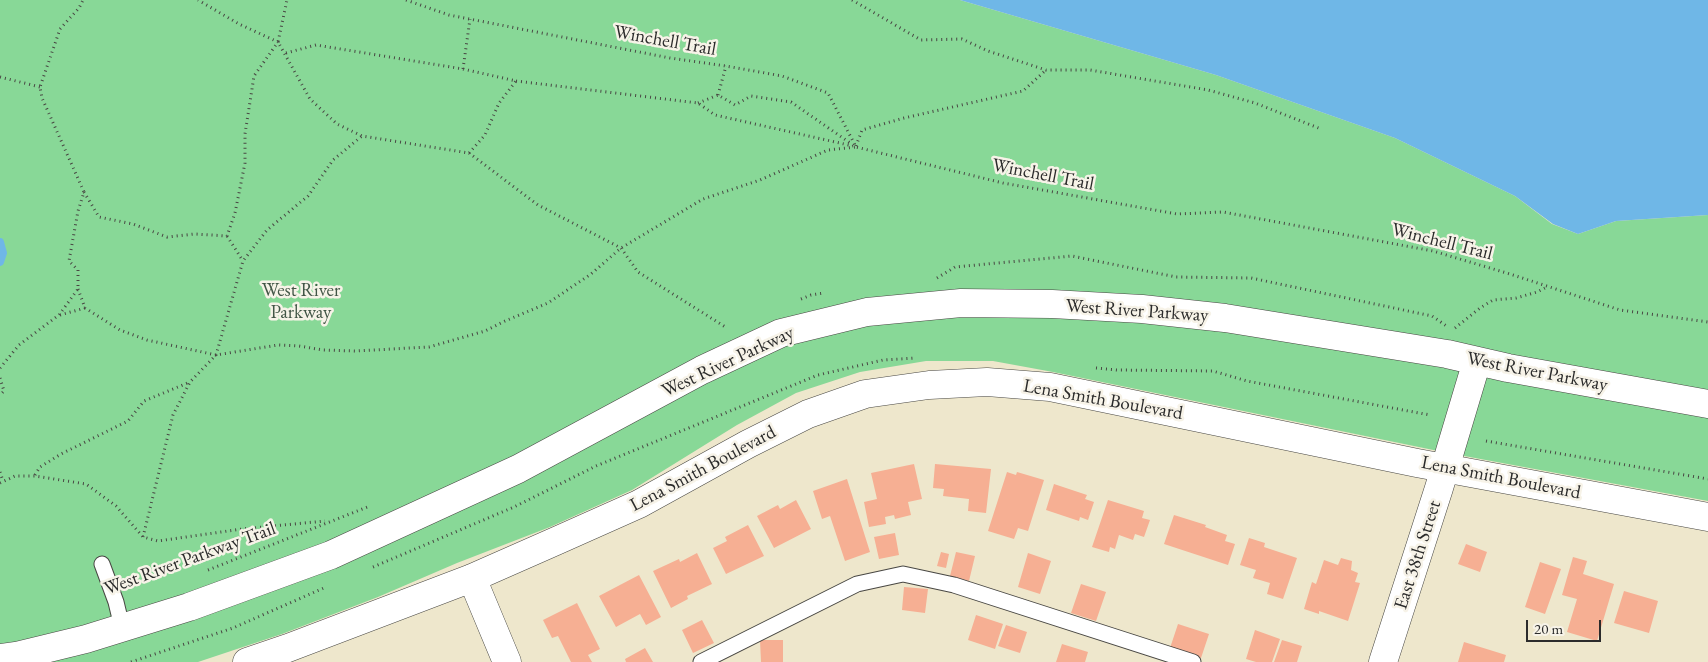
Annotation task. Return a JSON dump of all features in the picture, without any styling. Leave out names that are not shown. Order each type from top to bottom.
[{"type":"street","name":"West River Parkway","points":[[0,658],[86,639],[188,607],[331,555],[518,469],[702,370],[781,333],[867,312],[961,303],[1052,304],[1142,309],[1235,320],[1448,354],[1476,361],[1708,404]]},
{"type":"street","name":"East 38th Street","points":[[1384,662],[1445,468],[1476,361]]},
{"type":"street","name":"Lena Smith Boulevard","points":[[247,662],[472,578],[639,504],[748,444],[808,414],[865,394],[929,385],[987,382],[1050,387],[1445,468],[1708,516]]},
{"type":"street","points":[[472,578],[506,662]]},
{"type":"lane","points":[[102,564],[116,602],[122,627]]},
{"type":"lane","points":[[701,662],[857,584],[903,574],[954,585],[1193,662]]},
{"type":"path","points":[[83,0],[79,8],[60,29],[40,86],[42,98],[84,192],[99,217],[133,224],[167,237],[195,234],[227,236]]},
{"type":"path","points":[[198,0],[239,24],[278,42],[310,98],[337,124],[362,136],[469,153],[538,205],[621,248],[638,272],[727,328]]},
{"type":"path","points":[[243,261],[227,236],[245,163],[245,134],[254,76],[278,42],[287,0]]},
{"type":"path","name":"Winchell Trail","points":[[406,0],[449,14],[670,58],[782,76],[828,93],[856,147],[994,181],[1042,190],[1177,214],[1223,212],[1433,251],[1620,310],[1708,322]]},
{"type":"path","points":[[852,0],[921,40],[962,39],[988,51],[1046,70],[1090,70],[1208,90],[1256,103],[1321,129]]},
{"type":"path","points":[[463,69],[470,18]]},
{"type":"path","points":[[286,53],[316,45],[463,69],[516,81],[698,103],[715,115],[856,147]]},
{"type":"path","points":[[718,95],[726,66]]},
{"type":"path","points":[[856,147],[862,130],[904,118],[1023,91],[1046,70]]},
{"type":"path","points":[[0,77],[40,86]]},
{"type":"path","points":[[469,153],[485,135],[499,103],[516,81]]},
{"type":"path","points":[[718,95],[735,105],[751,96],[791,102],[856,147]]},
{"type":"path","points":[[698,103],[718,95]]},
{"type":"path","points":[[143,537],[173,415],[190,382],[216,355],[243,261],[267,230],[308,196],[333,160],[362,136]]},
{"type":"path","points":[[84,192],[78,211],[69,260],[78,270],[78,289],[85,308],[120,330],[147,340],[216,355],[278,345],[322,350],[355,351],[429,347],[485,332],[505,321],[548,303],[591,274],[621,248],[703,199],[760,180],[828,150],[856,147]]},
{"type":"path","points":[[935,279],[956,267],[1072,256],[1176,277],[1251,278],[1432,316],[1453,330],[1493,300],[1516,298],[1548,287]]},
{"type":"path","points":[[0,368],[19,345],[59,315],[78,289]]},
{"type":"path","points":[[59,315],[85,308]]},
{"type":"path","points":[[0,378],[4,390],[0,395]]},
{"type":"path","points":[[35,476],[40,467],[61,454],[128,421],[144,401],[190,382]]},
{"type":"path","points":[[1486,441],[1708,479]]},
{"type":"path","points":[[0,472],[2,482],[15,476],[35,476],[86,484],[116,506],[143,537]]},
{"type":"path","name":"West River Parkway Trail","points":[[143,537],[158,541],[242,529],[330,521],[203,572]]},
{"type":"green space","name":"West River Parkway","points":[[0,0],[960,0],[1216,75],[1395,138],[1515,196],[1552,224],[1578,234],[1616,221],[1708,215],[1708,501],[1448,453],[993,361],[926,361],[860,372],[796,393],[737,425],[632,490],[550,527],[282,634],[198,662],[0,662]]},
{"type":"water","points":[[960,0],[1708,0],[1708,215],[1616,221],[1578,234],[1553,224],[1515,196],[1395,138],[1216,75]]},
{"type":"building","points":[[914,464],[922,499],[908,502],[911,515],[895,519],[894,515],[885,517],[886,524],[869,527],[864,502],[877,499],[871,473]]},
{"type":"building","points":[[935,464],[991,469],[986,513],[968,511],[969,499],[943,496],[944,489],[933,488]]},
{"type":"building","points":[[1007,472],[1016,475],[1017,472],[1044,480],[1028,531],[1018,528],[1014,539],[988,531]]},
{"type":"building","points":[[847,479],[870,552],[845,561],[830,516],[822,519],[813,491]]},
{"type":"building","points":[[1054,484],[1087,495],[1085,499],[1094,502],[1088,520],[1080,517],[1079,521],[1046,510]]},
{"type":"building","points":[[796,500],[811,529],[774,548],[757,516],[778,505],[780,509]]},
{"type":"building","points":[[1108,500],[1144,511],[1142,518],[1150,520],[1144,537],[1135,534],[1133,540],[1119,535],[1115,549],[1110,547],[1109,552],[1092,547]]},
{"type":"building","points":[[1174,515],[1206,525],[1205,527],[1227,535],[1225,541],[1235,544],[1228,565],[1164,544]]},
{"type":"building","points":[[748,525],[764,556],[726,574],[713,548],[727,541],[725,537]]},
{"type":"building","points":[[895,533],[899,555],[879,559],[874,537]]},
{"type":"building","points":[[1249,538],[1265,543],[1264,547],[1297,558],[1283,599],[1267,594],[1270,583],[1253,578],[1256,570],[1240,565]]},
{"type":"building","points":[[1466,544],[1487,552],[1480,572],[1458,564]]},
{"type":"building","points":[[941,552],[949,554],[946,568],[937,566]]},
{"type":"building","points":[[956,552],[975,556],[969,581],[950,576]]},
{"type":"building","points":[[697,553],[712,584],[687,596],[688,599],[671,608],[653,571],[679,559],[680,562]]},
{"type":"building","points":[[1028,553],[1051,561],[1040,594],[1018,587]]},
{"type":"building","points":[[1573,557],[1587,561],[1583,574],[1614,584],[1597,641],[1567,632],[1577,599],[1562,595]]},
{"type":"building","points":[[1341,558],[1352,561],[1351,570],[1358,573],[1355,582],[1360,583],[1348,621],[1319,611],[1319,614],[1304,609],[1312,582],[1316,584],[1324,560],[1338,565]]},
{"type":"building","points":[[1540,562],[1561,569],[1545,614],[1525,607]]},
{"type":"building","points":[[639,575],[661,617],[646,625],[640,614],[616,627],[599,596]]},
{"type":"building","points":[[1081,584],[1106,592],[1096,621],[1071,613]]},
{"type":"building","points":[[904,587],[928,589],[925,613],[902,610]]},
{"type":"building","points":[[1624,591],[1658,601],[1649,633],[1614,623]]},
{"type":"building","points":[[577,603],[600,649],[588,655],[592,662],[571,662],[558,636],[552,638],[543,620]]},
{"type":"building","points":[[976,615],[1003,624],[995,649],[968,640]]},
{"type":"building","points":[[702,620],[714,643],[693,653],[682,630]]},
{"type":"building","points":[[1178,624],[1209,634],[1201,658],[1170,648]]},
{"type":"building","points":[[1006,625],[1027,632],[1020,653],[998,646]]},
{"type":"building","points":[[1255,630],[1280,639],[1272,662],[1256,662],[1246,659]]},
{"type":"building","points":[[760,640],[783,640],[783,662],[761,662]]},
{"type":"building","points":[[1282,640],[1302,646],[1297,662],[1274,662]]},
{"type":"building","points":[[1464,642],[1506,655],[1504,662],[1458,662]]},
{"type":"building","points":[[1062,644],[1088,652],[1085,662],[1056,662]]},
{"type":"building","points":[[645,648],[653,662],[626,662],[625,659]]},
{"type":"waterway","points":[[0,242],[3,253],[0,262]]}]
